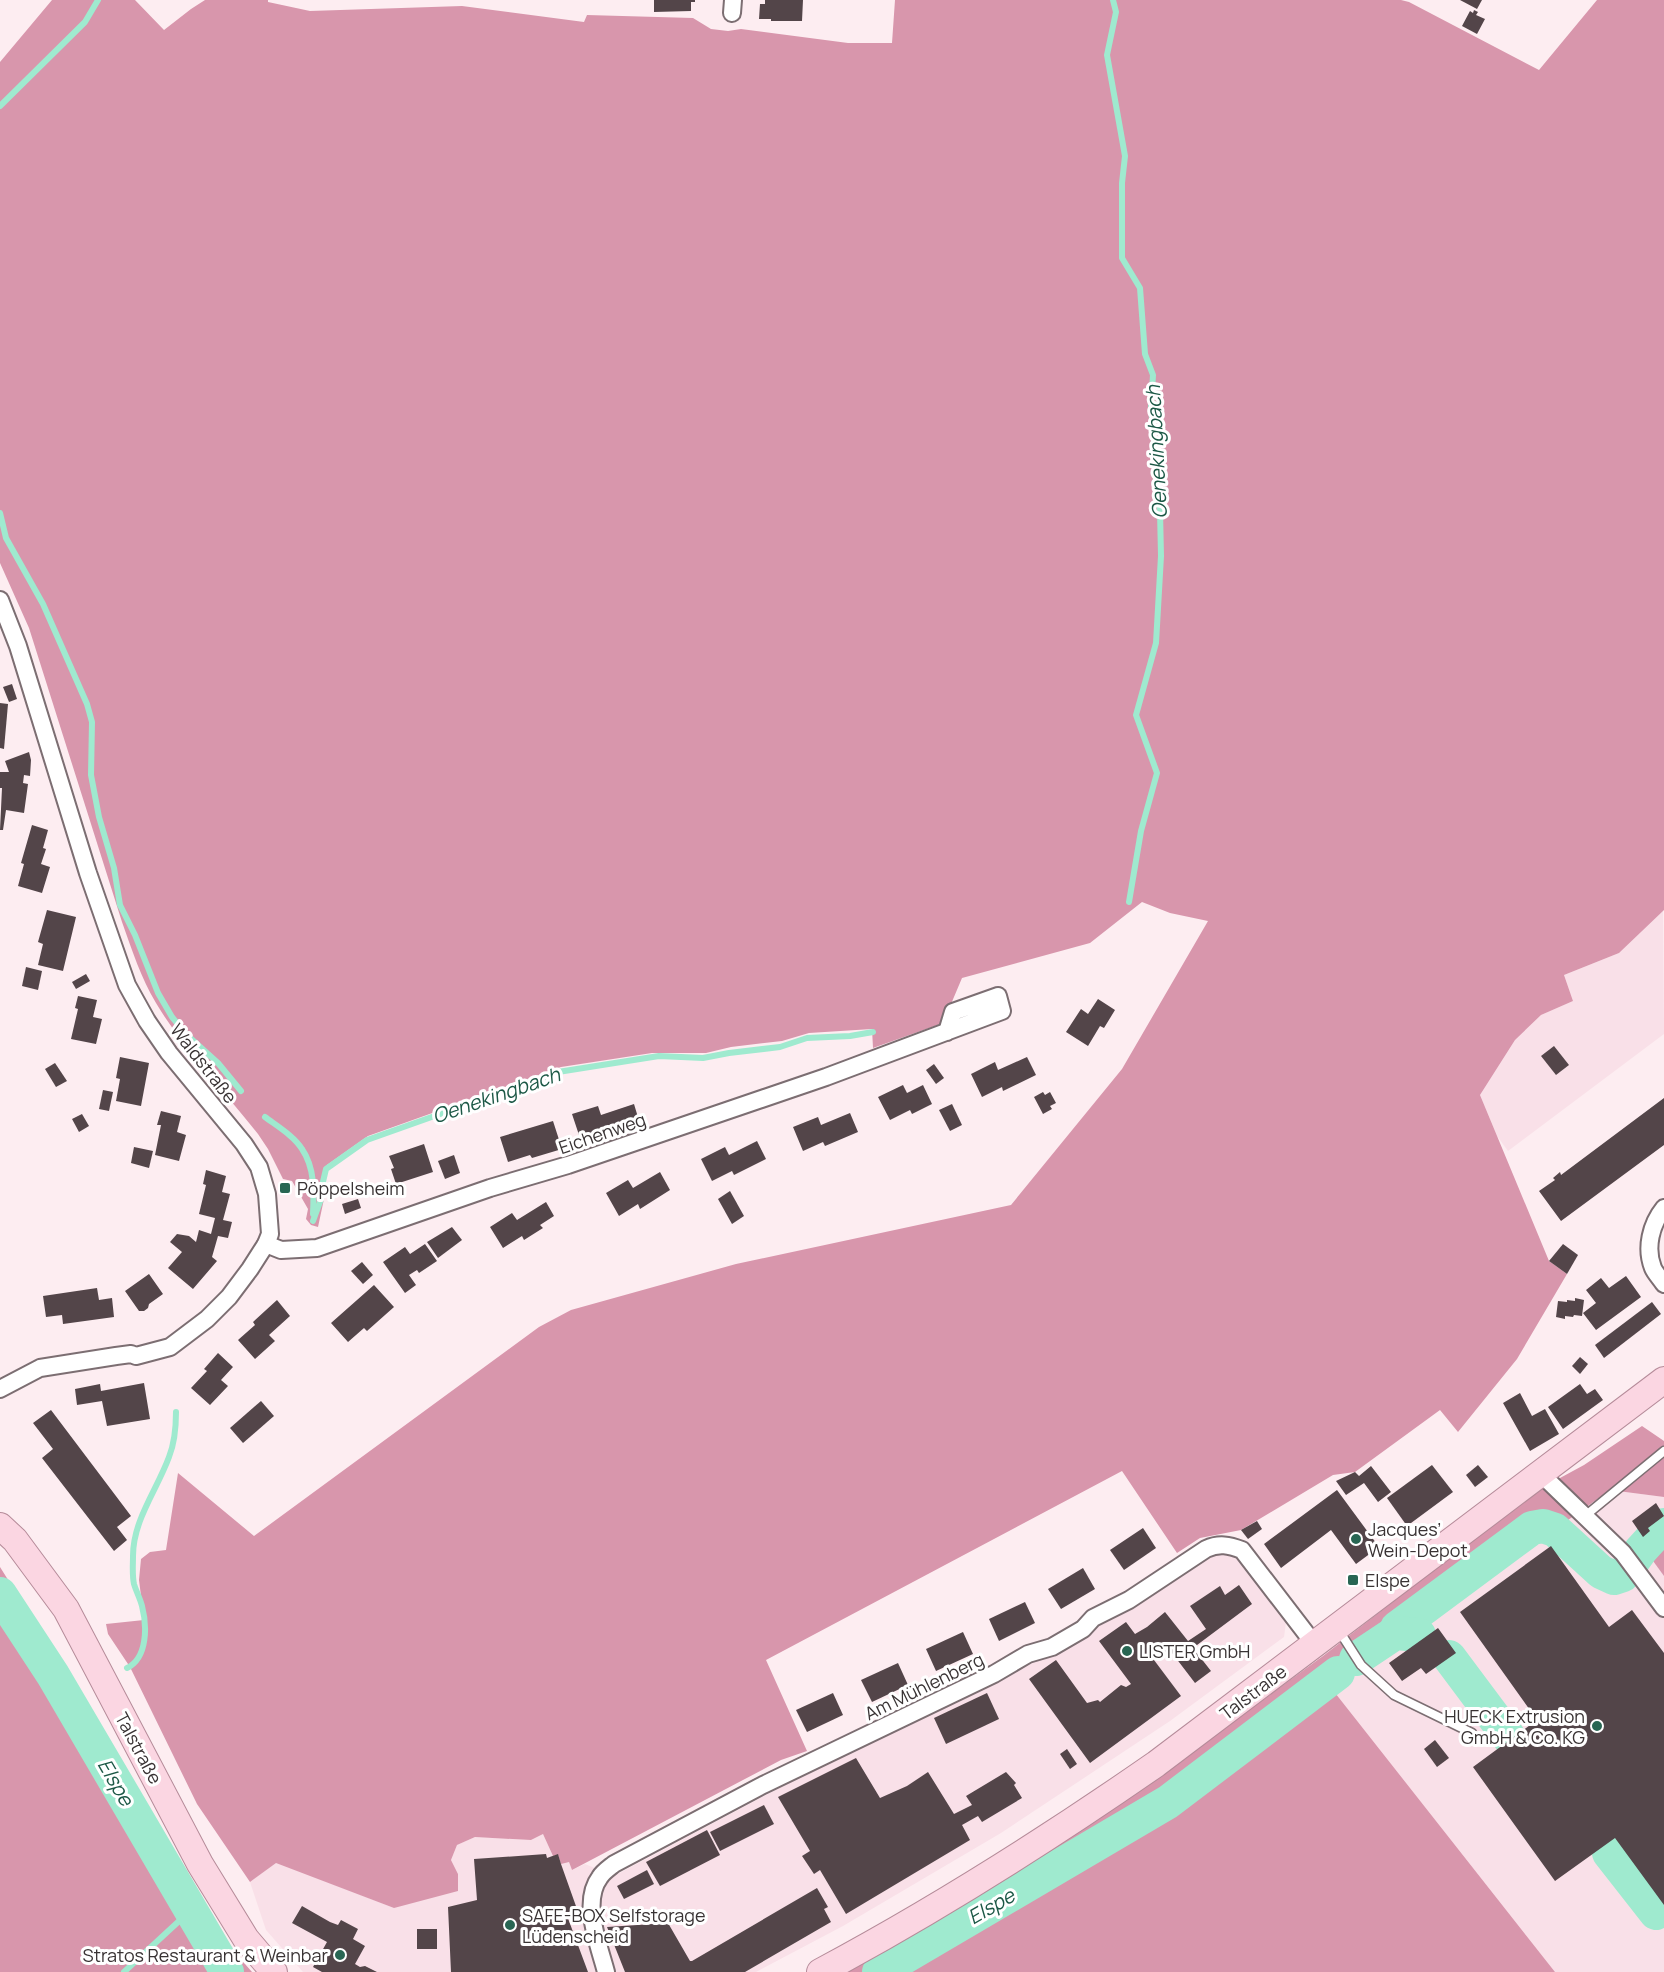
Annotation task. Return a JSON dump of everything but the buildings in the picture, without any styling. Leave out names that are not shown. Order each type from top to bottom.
[{"type":"main road","name":"Talstraße","points":[[820,1972],[936,1906],[1096,1806],[1214,1722],[1338,1629],[1491,1509],[1664,1380]]},
{"type":"main road","name":"Talstraße","points":[[0,1526],[15,1540],[66,1609],[200,1864],[246,1939],[274,1972]]},
{"type":"street","name":"Waldstraße","points":[[0,600],[18,646],[88,873],[127,985],[147,1021],[169,1053],[244,1144],[259,1167],[270,1214],[270,1234],[266,1244],[229,1296],[207,1319],[170,1347],[136,1356],[123,1355],[40,1368],[0,1389]]},
{"type":"street","name":"Eichenweg","points":[[266,1244],[281,1250],[317,1248],[826,1077],[947,1032]]},
{"type":"street","points":[[1664,1208],[1653,1225],[1650,1240],[1653,1268],[1664,1284]]},
{"type":"street","points":[[1540,1473],[1623,1553],[1664,1608]]},
{"type":"street","name":"Am Mühlenberg","points":[[606,1972],[592,1922],[593,1897],[598,1878],[614,1864],[763,1785],[1002,1670],[1028,1654],[1052,1647],[1083,1629],[1093,1618],[1129,1600],[1206,1549],[1215,1545],[1229,1545],[1242,1550],[1314,1645]]},
{"type":"lane","points":[[1586,1516],[1664,1451]]},
{"type":"lane","points":[[1338,1629],[1361,1665],[1394,1695],[1472,1733]]},
{"type":"shaded area","points":[[52,0],[135,0],[164,30],[205,0],[268,0],[268,2],[310,11],[462,6],[584,22],[587,15],[693,18],[711,29],[728,31],[741,29],[848,43],[892,43],[895,0],[1401,0],[1409,2],[1539,70],[1597,0],[1664,0],[1664,910],[1619,953],[1564,975],[1573,1001],[1541,1015],[1515,1040],[1480,1095],[1549,1261],[1567,1274],[1517,1359],[1458,1432],[1440,1410],[1355,1472],[1333,1475],[1241,1530],[1200,1538],[1177,1553],[1122,1471],[766,1660],[807,1751],[781,1760],[572,1870],[569,1862],[561,1864],[558,1855],[553,1856],[543,1834],[531,1840],[475,1837],[457,1845],[451,1860],[458,1874],[458,1891],[394,1908],[276,1863],[250,1882],[197,1804],[130,1667],[108,1634],[106,1624],[144,1620],[139,1580],[141,1559],[150,1552],[166,1550],[178,1473],[254,1536],[539,1327],[571,1310],[736,1264],[1011,1205],[1122,1069],[1208,921],[1170,913],[1142,902],[1090,943],[962,978],[943,1023],[873,1048],[872,1029],[809,1033],[782,1041],[731,1047],[706,1053],[652,1053],[561,1067],[368,1136],[327,1165],[319,1198],[324,1199],[318,1227],[311,1225],[306,1219],[308,1209],[292,1181],[283,1179],[258,1134],[179,1037],[146,984],[122,922],[29,628],[0,563],[0,62]]},
{"type":"shaded area","points":[[1663,909],[1664,1034],[1508,1151],[1497,1136],[1480,1095],[1515,1040],[1541,1015],[1573,1001],[1564,975],[1619,953]]},
{"type":"shaded area","points":[[1642,1426],[1664,1441],[1664,1497],[1610,1490],[1332,1689],[1555,1972],[847,1972],[875,1957],[1118,1806],[1323,1656],[1536,1491],[1584,1465]]},
{"type":"shaded area","points":[[1610,1490],[1664,1497],[1664,1536],[1649,1554],[1664,1576],[1664,1972],[1555,1972],[1332,1689]]},
{"type":"shaded area","points":[[1664,1536],[1664,1576],[1648,1554]]},
{"type":"shaded area","points":[[1222,1552],[1231,1554],[1240,1561],[1286,1622],[1284,1637],[1170,1721],[1001,1833],[843,1926],[756,1972],[303,1972],[266,1930],[250,1882],[276,1862],[394,1908],[458,1874],[451,1860],[457,1845],[475,1837],[531,1840],[543,1834],[553,1856],[569,1862],[572,1870],[585,1864],[614,1876],[837,1757],[1013,1674],[1021,1665],[1130,1609],[1209,1556]]},
{"type":"shaded area","points":[[0,1567],[67,1674],[202,1915],[252,1972],[0,1972]]},
{"type":"waterway","points":[[0,106],[85,22],[98,0]]},
{"type":"waterway","name":"Oenekingbach","points":[[1113,0],[1116,12],[1107,55],[1125,156],[1122,183],[1122,258],[1140,288],[1145,354],[1153,375],[1151,407],[1160,511],[1161,556],[1156,643],[1136,715],[1157,773],[1141,831],[1129,902]]},
{"type":"waterway","points":[[0,513],[6,538],[43,604],[87,704],[92,722],[91,775],[99,817],[114,868],[120,905],[135,935],[158,993],[172,1017],[187,1035],[218,1063],[241,1091]]},
{"type":"waterway","name":"Oenekingbach","points":[[313,1221],[321,1199],[326,1169],[367,1140],[558,1072],[659,1056],[703,1058],[780,1047],[807,1038],[850,1036],[873,1032]]},
{"type":"waterway","points":[[265,1117],[295,1140],[306,1156],[313,1180],[313,1214]]},
{"type":"waterway","name":"Oenekingbach","points":[[127,1668],[139,1657],[145,1631],[142,1606],[133,1581],[134,1543],[141,1518],[171,1451],[175,1435],[176,1412]]},
{"type":"waterway","points":[[1395,1633],[1397,1628],[1532,1528],[1543,1526],[1555,1530],[1601,1572],[1614,1578],[1623,1575],[1641,1550],[1664,1525]]},
{"type":"waterway","name":"Elspe","points":[[0,1594],[53,1675],[227,1972]]},
{"type":"waterway","name":"Elspe","points":[[1356,1659],[1395,1633],[1419,1635]]},
{"type":"waterway","name":"Oenekingbach","points":[[33,1644],[38,1642]]},
{"type":"waterway","name":"Elspe","points":[[1449,1657],[1511,1740]]},
{"type":"waterway","name":"Elspe","points":[[879,1972],[1168,1802],[1338,1673]]},
{"type":"waterway","name":"Elspe","points":[[1609,1853],[1656,1913]]},
{"type":"waterway","points":[[124,1972],[191,1910]]},
{"type":"place","name":"Pöppelsheim","points":[[285,1188]]},
{"type":"place","name":"Jacques’ Wein-Depot","points":[[1356,1539]]},
{"type":"place","name":"Elspe","points":[[1353,1580]]},
{"type":"place","name":"LISTER GmbH","points":[[1127,1651]]},
{"type":"place","name":"HUECK Extrusion GmbH & Co. KG","points":[[1597,1726]]},
{"type":"place","name":"SAFE-BOX Selfstorage Lüdenscheid","points":[[510,1925]]},
{"type":"place","name":"Stratos Restaurant & Weinbar","points":[[340,1955]]}]
